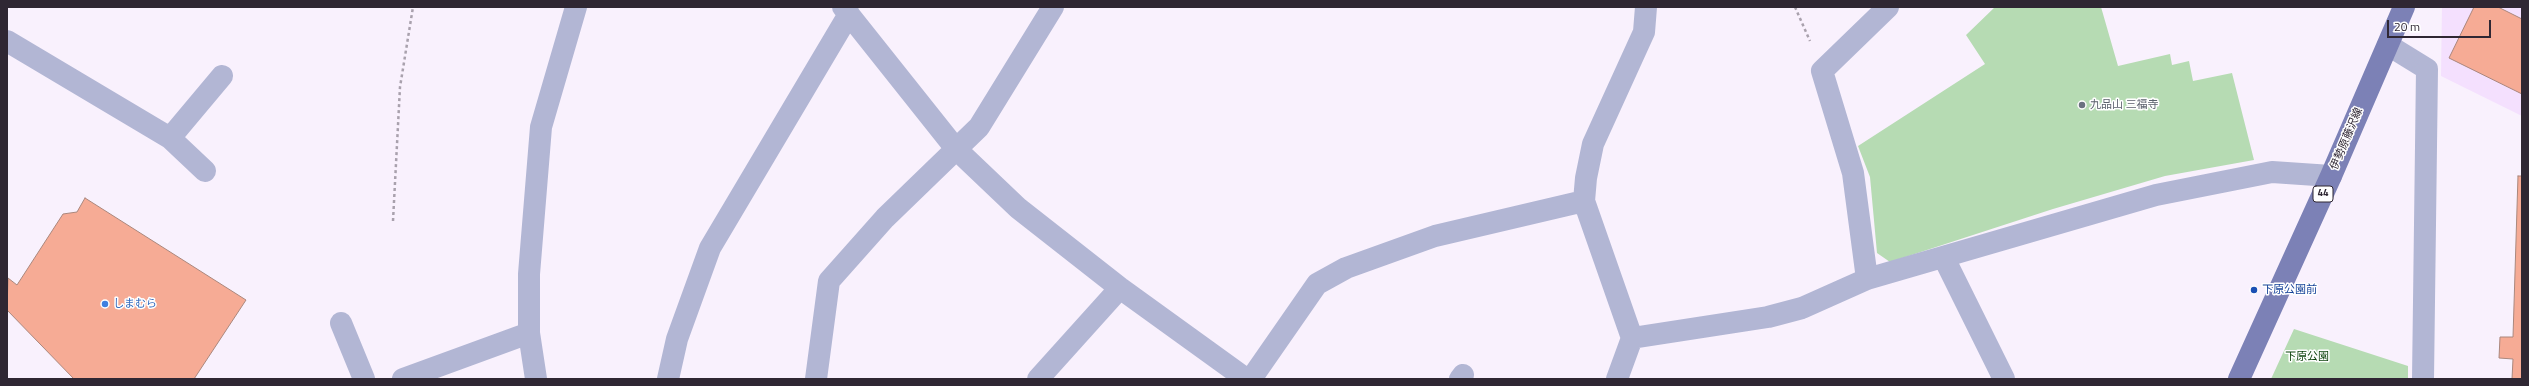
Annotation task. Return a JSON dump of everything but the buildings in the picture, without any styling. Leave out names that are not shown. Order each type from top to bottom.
[{"type":"main road","name":"伊勢原藤沢線","points":[[2240,379],[2331,176],[2404,7]]},
{"type":"street","points":[[536,379],[529,333],[529,274],[541,127],[576,7]]},
{"type":"street","points":[[816,379],[829,281],[884,218],[979,126],[1053,7]]},
{"type":"street","points":[[1616,379],[1632,338],[1584,201],[1586,178],[1593,144],[1644,32],[1646,7]]},
{"type":"street","points":[[1867,279],[1853,173],[1822,70],[1888,7]]},
{"type":"street","points":[[668,379],[677,339],[710,248],[846,11],[956,149],[1018,208],[1120,288],[1246,379]]},
{"type":"street","points":[[7,41],[170,138],[205,172]]},
{"type":"street","points":[[2388,45],[2427,69],[2423,379]]},
{"type":"street","points":[[170,138],[222,76]]},
{"type":"street","points":[[1632,338],[1768,317],[1802,308],[1867,279],[1944,258],[2156,195],[2272,172],[2331,176]]},
{"type":"street","points":[[1251,379],[1317,284],[1346,268],[1435,236],[1584,201]]},
{"type":"street","points":[[1944,258],[2004,379]]},
{"type":"street","points":[[1038,379],[1120,288]]},
{"type":"street","points":[[341,323],[364,379]]},
{"type":"street","points":[[403,379],[529,333]]},
{"type":"path","points":[[394,221],[400,87],[413,7]]},
{"type":"path","points":[[1795,7],[1822,70]]},
{"type":"shaded area","points":[[2442,7],[2522,7],[2522,116],[2441,76]]},
{"type":"green space","name":"九品山 三福寺","points":[[1995,7],[2101,7],[2118,66],[2170,54],[2172,65],[2189,61],[2193,81],[2232,73],[2254,160],[2165,176],[2053,209],[1890,262],[1877,253],[1870,177],[1858,146],[1985,64],[1966,35]]},
{"type":"green space","name":"下原公園","points":[[2294,329],[2408,366],[2408,379],[2271,379]]},
{"type":"place","name":"九品山 三福寺","points":[[2082,105]]},
{"type":"place","name":"下原公園前","points":[[2254,290]]},
{"type":"place","name":"しまむら","points":[[105,304]]}]
